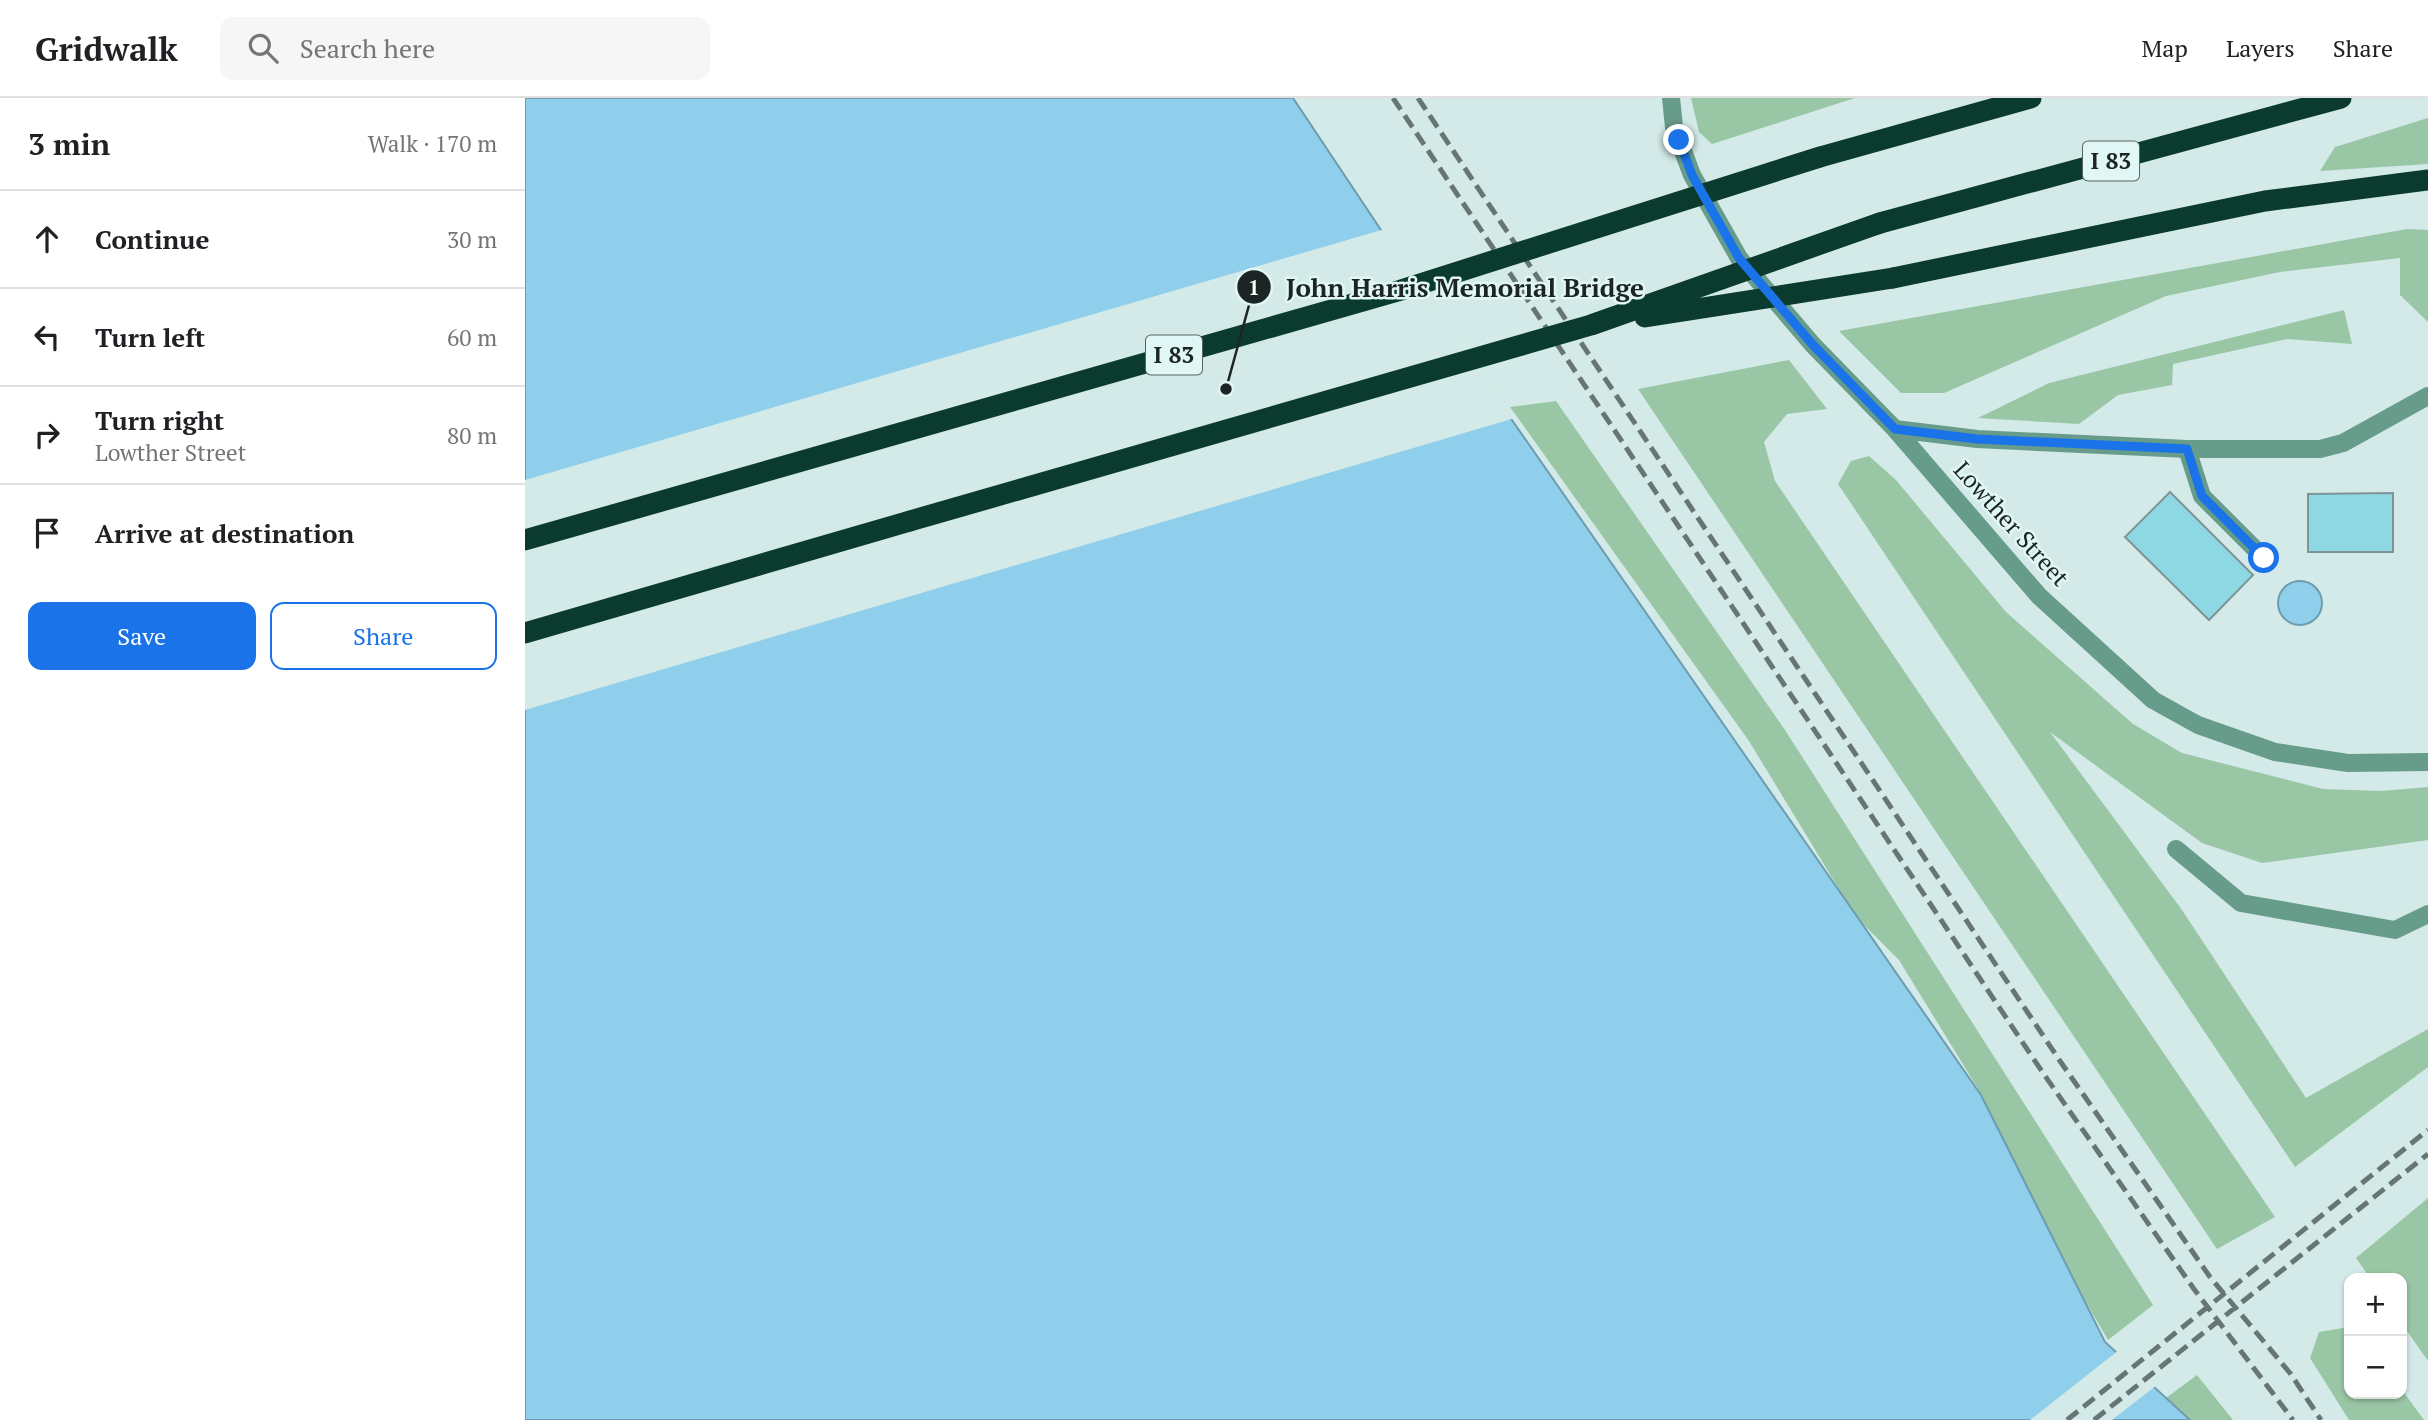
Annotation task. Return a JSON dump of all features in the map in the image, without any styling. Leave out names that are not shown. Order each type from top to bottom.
[{"type":"highway","points":[[1820,157],[1995,98]]},
{"type":"highway","name":"I 83","points":[[525,540],[1398,291],[1820,157],[2031,98]]},
{"type":"highway","name":"I 83","points":[[525,633],[1591,325],[1880,223],[2341,98]]},
{"type":"highway","points":[[1591,325],[1893,278],[2265,201],[2428,180]]},
{"type":"street","name":"Lowther Street","points":[[1671,98],[1674,127],[1692,175],[1739,258],[1813,345],[1895,429],[2039,596],[2153,700],[2198,725],[2275,752],[2348,763],[2428,762]]},
{"type":"street","points":[[1895,429],[1977,439],[2187,449],[2320,449],[2343,443],[2428,396]]},
{"type":"street","points":[[2187,449],[2202,496],[2264,558]]},
{"type":"street","points":[[2176,849],[2241,903],[2395,930],[2428,914]]},
{"type":"green space","points":[[1691,98],[1855,98],[1712,144],[1699,132]]},
{"type":"green space","points":[[2428,118],[2428,164],[2320,171],[2335,147]]},
{"type":"green space","points":[[2407,229],[2428,230],[2428,322],[2400,295],[2400,258],[2280,272],[2166,296],[1944,393],[1901,393],[1839,331]]},
{"type":"green space","points":[[2344,310],[2352,344],[2287,339],[2173,364],[2172,385],[2118,395],[2079,424],[1978,418],[2049,383]]},
{"type":"green space","points":[[1789,360],[1827,409],[1787,414],[1764,442],[1775,481],[2275,1217],[2217,1249],[1638,389]]},
{"type":"green space","points":[[1556,401],[1785,730],[2153,1305],[2108,1340],[2018,1186],[1980,1092],[1899,960],[1856,917],[1749,741],[1510,407]]},
{"type":"green space","points":[[1869,456],[1896,480],[2006,612],[2133,724],[2182,753],[2323,789],[2381,791],[2428,787],[2428,840],[2262,863],[2202,843],[2050,732],[2182,910],[2306,1098],[2428,1029],[2428,1067],[2295,1167],[1838,484],[1851,461]]},
{"type":"green space","points":[[2428,1198],[2428,1361],[2407,1331],[2407,1273],[2366,1273],[2356,1258]]},
{"type":"green space","points":[[2344,1328],[2344,1399],[2407,1399],[2407,1397],[2424,1420],[2349,1420],[2310,1358],[2319,1332]]},
{"type":"green space","points":[[2197,1375],[2233,1420],[2164,1420],[2154,1407]]},
{"type":"water","points":[[525,98],[1293,98],[1405,266],[1981,1095],[2105,1342],[2190,1420],[525,1420]]},
{"type":"water","points":[[2300,581],[2309,582],[2316,587],[2321,594],[2321,612],[2316,619],[2309,624],[2300,625],[2291,624],[2284,619],[2279,612],[2278,603],[2279,594],[2284,587],[2291,582]]},
{"type":"pier","points":[[1385,229],[1515,418],[525,710],[525,480]]},
{"type":"pier","points":[[2119,1350],[2157,1385],[2112,1420],[2030,1420]]},
{"type":"building","points":[[2170,492],[2253,575],[2209,620],[2125,537]]},
{"type":"building","points":[[2393,493],[2393,552],[2308,552],[2308,494]]},
{"type":"railway","points":[[1393,98],[2043,1073],[2194,1289],[2293,1420]]},
{"type":"railway","points":[[1418,98],[2060,1061],[2210,1277],[2290,1373],[2321,1420]]},
{"type":"railway","points":[[2067,1420],[2428,1130]]},
{"type":"railway","points":[[2094,1420],[2428,1154]]},
{"type":"place","name":"John Harris Memorial Bridge","points":[[1226,389]]},
{"type":"route","points":[[1679,140],[1692,175],[1739,258],[1813,345],[1895,429],[1977,439],[2187,449],[2202,496],[2264,558]]}]
